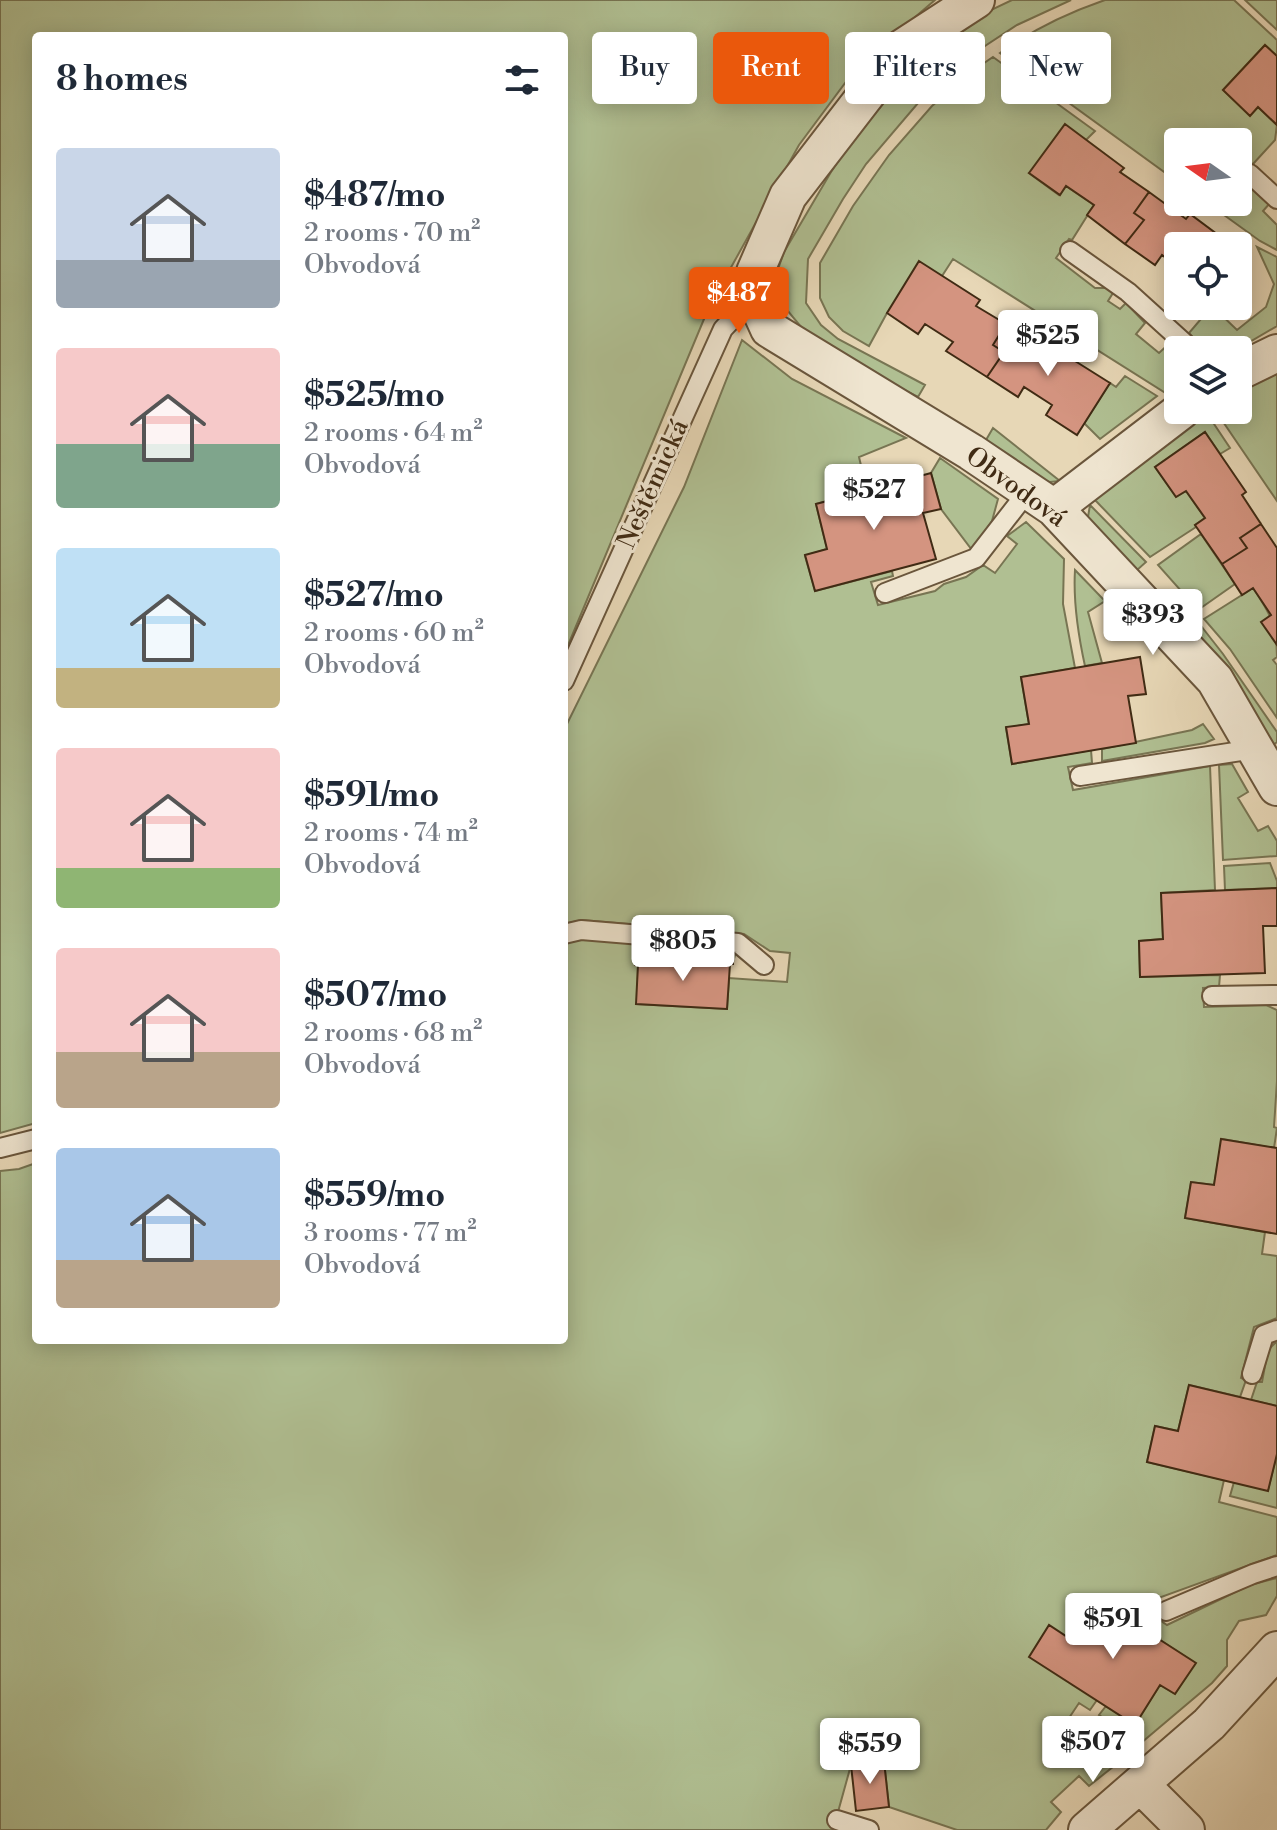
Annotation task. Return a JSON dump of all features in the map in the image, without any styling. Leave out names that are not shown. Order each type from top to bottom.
[{"type":"street","name":"Neštěmická","points":[[754,284],[788,196],[902,48],[976,0]]},
{"type":"street","name":"Obvodová","points":[[754,284],[769,329],[1041,499],[1215,680],[1277,787]]},
{"type":"street","points":[[1252,365],[1277,353]]},
{"type":"street","points":[[1041,499],[1164,421]]},
{"type":"street","points":[[1087,1830],[1209,1724],[1277,1650]]},
{"type":"street","points":[[1140,1784],[1186,1830]]},
{"type":"lane","points":[[1252,176],[1277,199]]},
{"type":"lane","points":[[1070,251],[1128,292],[1177,336]]},
{"type":"lane","name":"Neštěmická","points":[[568,672],[723,329],[754,284]]},
{"type":"lane","points":[[885,593],[976,558],[1041,499]]},
{"type":"lane","points":[[1080,776],[1254,749]]},
{"type":"lane","points":[[568,933],[581,930],[738,943],[764,965]]},
{"type":"lane","points":[[1212,996],[1277,995]]},
{"type":"lane","points":[[0,1148],[32,1140]]},
{"type":"lane","points":[[1252,1374],[1264,1335],[1277,1330]]},
{"type":"lane","points":[[1166,1611],[1277,1566]]},
{"type":"lane","points":[[837,1820],[869,1830]]},
{"type":"green space","points":[[0,0],[935,0],[898,32],[845,32],[845,83],[799,145],[709,307],[568,645],[568,32],[32,32],[32,1124],[0,1133]]},
{"type":"green space","points":[[1012,0],[1071,0],[1001,32],[1001,36],[985,46],[985,32],[962,32],[993,9]]},
{"type":"green space","points":[[1105,0],[1234,0],[1277,40],[1277,56],[1265,45],[1223,90],[1250,115],[1258,107],[1277,125],[1275,140],[1253,164],[1252,128],[1164,128],[1164,172],[1070,104],[1111,104],[1111,32],[1034,32]]},
{"type":"green space","points":[[1245,0],[1277,0],[1277,30]]},
{"type":"green space","points":[[993,57],[1001,63],[1001,104],[1058,104],[1095,131],[1086,140],[1029,173],[1059,195],[1066,186],[1094,205],[1072,240],[1069,239],[1056,258],[1095,288],[1106,288],[1113,293],[1108,301],[1120,309],[1126,303],[1145,323],[1136,334],[1159,353],[1164,348],[1164,392],[953,259],[942,276],[887,313],[869,346],[843,331],[829,317],[820,298],[820,263],[853,206],[889,155],[934,104],[985,104],[985,62]]},
{"type":"green space","points":[[883,104],[917,104],[866,164],[808,259],[806,303],[821,325],[838,339],[925,385],[918,397],[816,345],[787,310],[776,275],[784,252],[853,139]]},
{"type":"green space","points":[[1252,187],[1270,203],[1263,211],[1277,225],[1277,250],[1225,216],[1252,216]]},
{"type":"green space","points":[[1257,247],[1277,257],[1277,326],[1252,341],[1252,336],[1192,336],[1189,333],[1200,320],[1227,320],[1237,330],[1266,307],[1274,284]]},
{"type":"green space","points":[[742,340],[792,379],[906,438],[859,457],[867,491],[816,504],[827,549],[805,556],[815,591],[892,571],[893,576],[871,582],[878,605],[935,591],[944,584],[966,577],[983,565],[995,573],[1017,544],[1007,536],[1026,522],[1064,559],[1063,604],[1075,668],[1021,677],[1029,724],[1006,728],[1012,764],[1091,750],[1092,763],[1068,767],[1073,790],[1210,766],[1215,890],[1161,893],[1163,939],[1139,941],[1140,977],[1220,975],[1219,987],[1203,988],[1204,1007],[1266,1005],[1277,1010],[1274,1127],[1277,1128],[1274,1148],[1222,1139],[1214,1185],[1191,1182],[1185,1218],[1265,1232],[1262,1254],[1277,1256],[1277,1318],[1254,1327],[1241,1378],[1246,1380],[1240,1397],[1189,1385],[1178,1431],[1155,1426],[1147,1462],[1224,1480],[1219,1502],[1277,1517],[1277,1555],[1161,1597],[1140,1627],[1095,1598],[1069,1638],[1097,1700],[1090,1710],[1079,1703],[1067,1721],[1114,1753],[1118,1747],[1129,1754],[1089,1786],[1079,1776],[1051,1802],[1061,1812],[1046,1830],[957,1830],[889,1807],[884,1761],[851,1765],[833,1830],[0,1830],[0,1171],[32,1164],[32,1344],[568,1344],[568,942],[583,939],[736,952],[733,962],[635,957],[635,965],[638,965],[637,1004],[727,1009],[729,978],[787,982],[790,953],[770,951],[744,934],[582,920],[568,923],[568,722],[684,487]]},
{"type":"green space","points":[[1277,371],[1277,501],[1225,424],[1252,424],[1252,386]]},
{"type":"green space","points":[[1125,376],[1157,396],[1100,439],[1084,423],[1110,383],[1116,387]]},
{"type":"green space","points":[[1188,424],[1214,424],[1230,448],[1220,454],[1205,432],[1155,467],[1176,497],[1186,491],[1205,518],[1150,557],[1095,500],[1143,455]]},
{"type":"green space","points":[[993,428],[1060,481],[1039,480],[986,440]]},
{"type":"green space","points":[[940,458],[998,499],[992,521],[972,550],[941,509],[931,473]]},
{"type":"green space","points":[[1090,505],[1146,562],[1136,571],[1090,526]]},
{"type":"green space","points":[[1201,534],[1235,584],[1198,610],[1158,565]]},
{"type":"green space","points":[[1075,570],[1105,601],[1088,612],[1102,663],[1085,666],[1077,618]]},
{"type":"green space","points":[[1253,588],[1268,612],[1276,636],[1277,657],[1273,660],[1277,665],[1277,718],[1230,649],[1204,619]]},
{"type":"green space","points":[[1198,622],[1277,732],[1277,742],[1272,746],[1188,631]]},
{"type":"green space","points":[[1203,724],[1214,739],[1102,761],[1102,749],[1192,730]]},
{"type":"green space","points":[[1232,764],[1248,792],[1238,798],[1258,831],[1268,826],[1277,841],[1277,856],[1223,860],[1219,765]]},
{"type":"green space","points":[[1270,863],[1277,888],[1225,890],[1224,866]]},
{"type":"green space","points":[[1277,1341],[1277,1406],[1251,1400],[1257,1382],[1262,1382],[1268,1350]]},
{"type":"green space","points":[[1277,1454],[1277,1508],[1230,1496],[1234,1482],[1268,1490]]},
{"type":"green space","points":[[1277,1578],[1277,1596],[1266,1615],[1239,1621],[1227,1640],[1227,1666],[1212,1683],[1141,1743],[1099,1715],[1106,1706],[1135,1724],[1160,1685],[1175,1694],[1195,1663],[1149,1633],[1158,1619],[1167,1625],[1250,1585]]},
{"type":"building","points":[[1265,45],[1277,56],[1277,125],[1258,107],[1250,116],[1223,90]]},
{"type":"building","points":[[1065,124],[1124,168],[1120,172],[1149,192],[1134,213],[1144,220],[1125,244],[1087,215],[1094,205],[1066,186],[1060,195],[1029,173]]},
{"type":"building","points":[[1149,192],[1164,203],[1164,216],[1182,216],[1186,219],[1193,216],[1214,232],[1164,232],[1164,256],[1162,255],[1155,265],[1125,244],[1144,220],[1134,213]]},
{"type":"building","points":[[919,261],[980,300],[976,306],[1006,324],[993,345],[1004,352],[987,377],[946,351],[953,342],[925,324],[918,334],[887,313]]},
{"type":"building","points":[[1006,324],[1044,349],[1048,344],[1110,383],[1077,435],[1046,415],[1052,405],[1024,387],[1018,397],[987,377],[1004,352],[993,345]]},
{"type":"building","points":[[1205,432],[1246,492],[1242,495],[1261,524],[1240,538],[1247,548],[1222,564],[1195,525],[1205,518],[1186,491],[1176,497],[1155,467]]},
{"type":"building","points":[[931,473],[941,509],[923,513],[936,559],[815,591],[805,555],[827,549],[816,504]]},
{"type":"building","points":[[1261,524],[1277,548],[1277,645],[1261,622],[1271,615],[1253,588],[1242,595],[1222,564],[1247,548],[1240,538]]},
{"type":"building","points":[[1140,657],[1146,694],[1128,696],[1136,743],[1012,764],[1006,727],[1029,724],[1021,677]]},
{"type":"building","points":[[1277,888],[1277,926],[1263,926],[1265,973],[1140,977],[1139,941],[1163,939],[1161,893]]},
{"type":"building","points":[[635,957],[733,962],[730,964],[727,1009],[636,1004],[638,965],[635,965]]},
{"type":"building","points":[[1221,1139],[1277,1148],[1277,1234],[1185,1218],[1191,1182],[1214,1185]]},
{"type":"building","points":[[1189,1385],[1277,1406],[1277,1454],[1268,1491],[1147,1462],[1155,1426],[1178,1431]]},
{"type":"building","points":[[1095,1598],[1196,1663],[1175,1694],[1160,1685],[1135,1725],[1029,1657],[1049,1625],[1069,1638]]},
{"type":"building","points":[[884,1761],[889,1807],[856,1811],[851,1765]]}]
